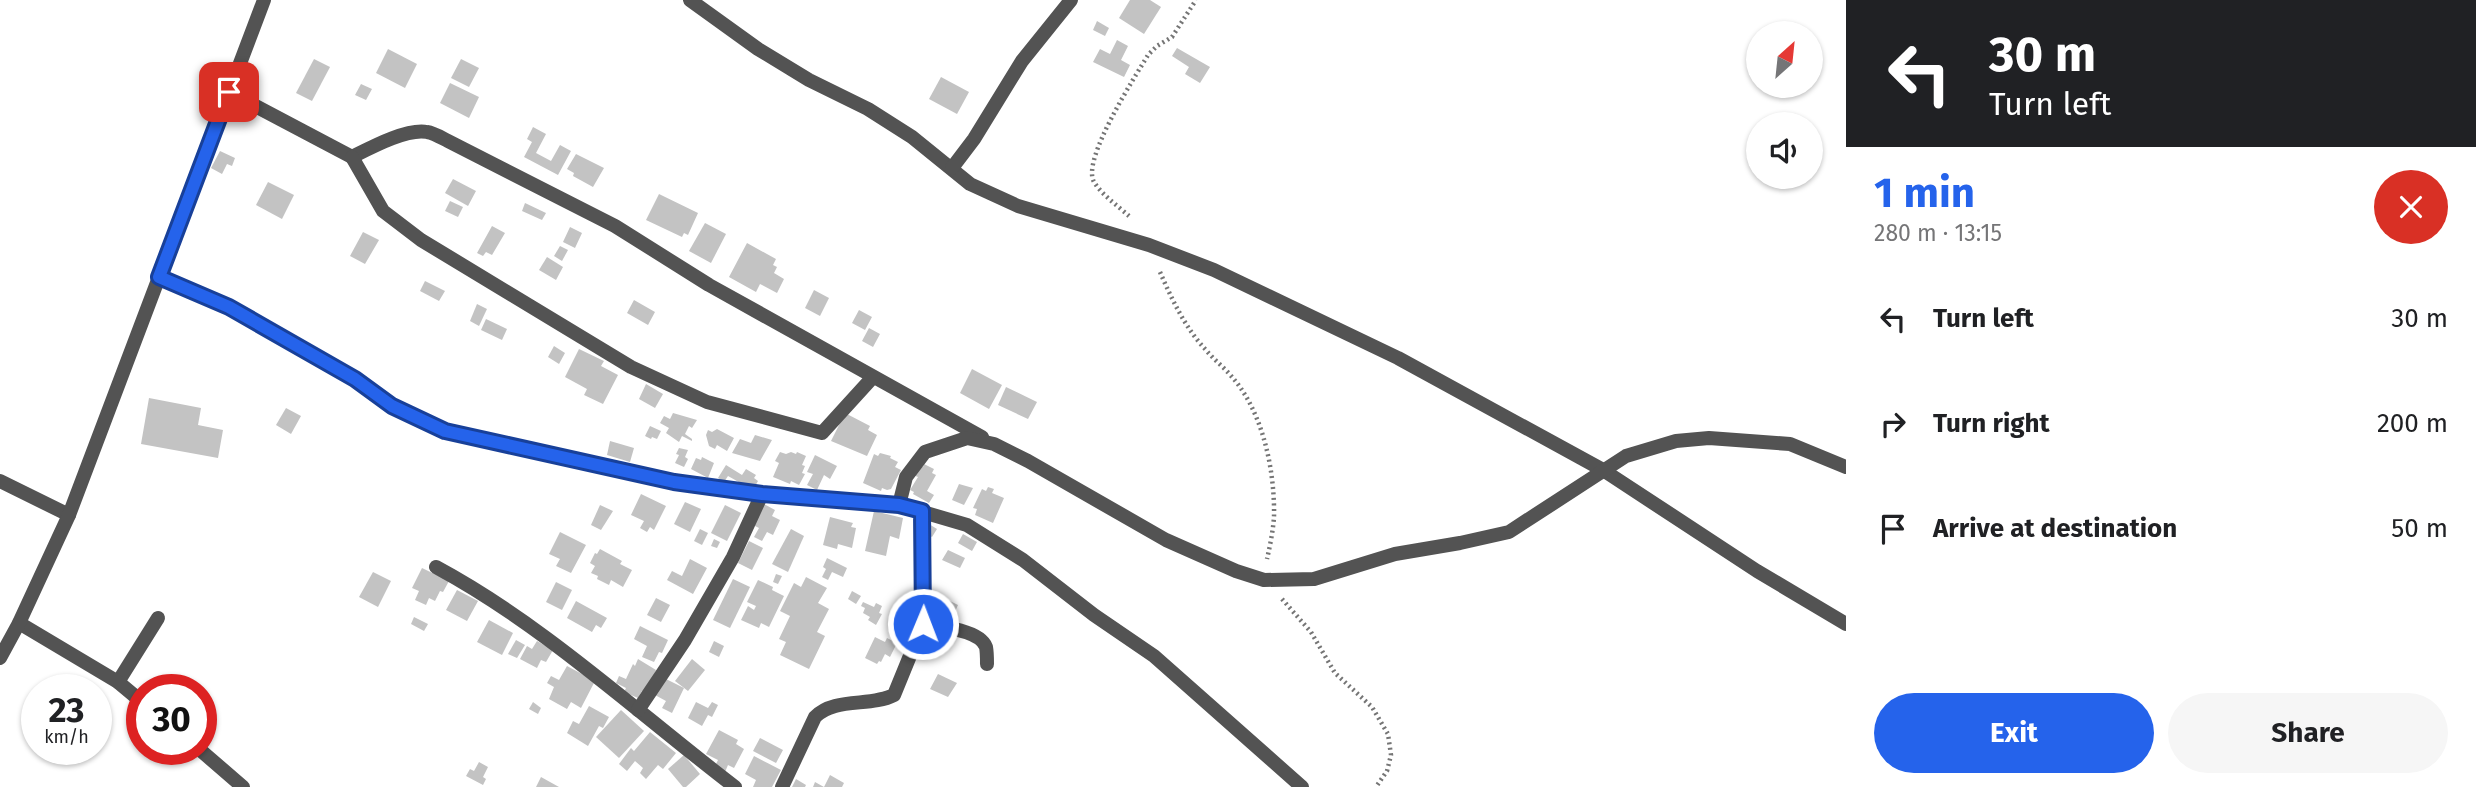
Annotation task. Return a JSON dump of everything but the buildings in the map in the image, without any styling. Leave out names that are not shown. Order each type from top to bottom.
[{"type":"street","points":[[0,657],[19,623],[69,515],[264,0]]},
{"type":"street","points":[[690,0],[758,49],[809,80],[868,109],[912,137],[970,184],[1018,206],[1149,245],[1214,270],[1398,358],[1603,470],[1757,571],[1846,624]]},
{"type":"street","points":[[952,168],[980,130],[1022,61],[1071,0]]},
{"type":"street","points":[[229,92],[352,157],[383,211],[421,240],[631,367],[707,401],[822,433],[873,377]]},
{"type":"street","points":[[352,157],[409,134],[426,131],[448,141],[615,226],[709,285],[1166,540],[1236,571],[1264,580],[1314,579],[1395,554],[1460,544],[1510,531],[1626,456],[1676,441],[1709,438],[1790,444],[1846,467]]},
{"type":"street","points":[[159,277],[229,307],[355,379],[392,406],[445,431],[674,482],[762,494],[899,505],[967,525],[1023,560],[1094,615],[1154,656],[1301,787]]},
{"type":"street","points":[[899,505],[906,477],[925,452],[967,438],[994,444]]},
{"type":"street","points":[[0,481],[69,515]]},
{"type":"street","points":[[638,709],[692,628],[733,557],[762,494]]},
{"type":"street","points":[[782,787],[816,717],[823,709],[894,695],[923,624],[922,511]]},
{"type":"street","points":[[436,568],[512,614],[638,709],[734,787]]},
{"type":"street","points":[[118,682],[158,618]]},
{"type":"street","points":[[19,623],[126,689]]},
{"type":"street","points":[[923,624],[959,630],[980,639],[986,648],[987,664]]},
{"type":"street","points":[[217,765],[243,787]]},
{"type":"path","points":[[1196,0],[1172,37],[1148,55],[1100,141],[1091,163],[1093,181],[1135,221],[1149,245],[1179,313],[1204,349],[1233,377],[1248,399],[1259,426],[1273,488],[1274,520],[1264,580],[1311,632],[1335,673],[1372,707],[1388,734],[1391,755],[1387,771],[1376,787]]},
{"type":"route","points":[[229,92],[159,277],[229,307],[355,379],[392,406],[445,431],[674,482],[762,494],[899,505],[922,511],[923,624]]}]
